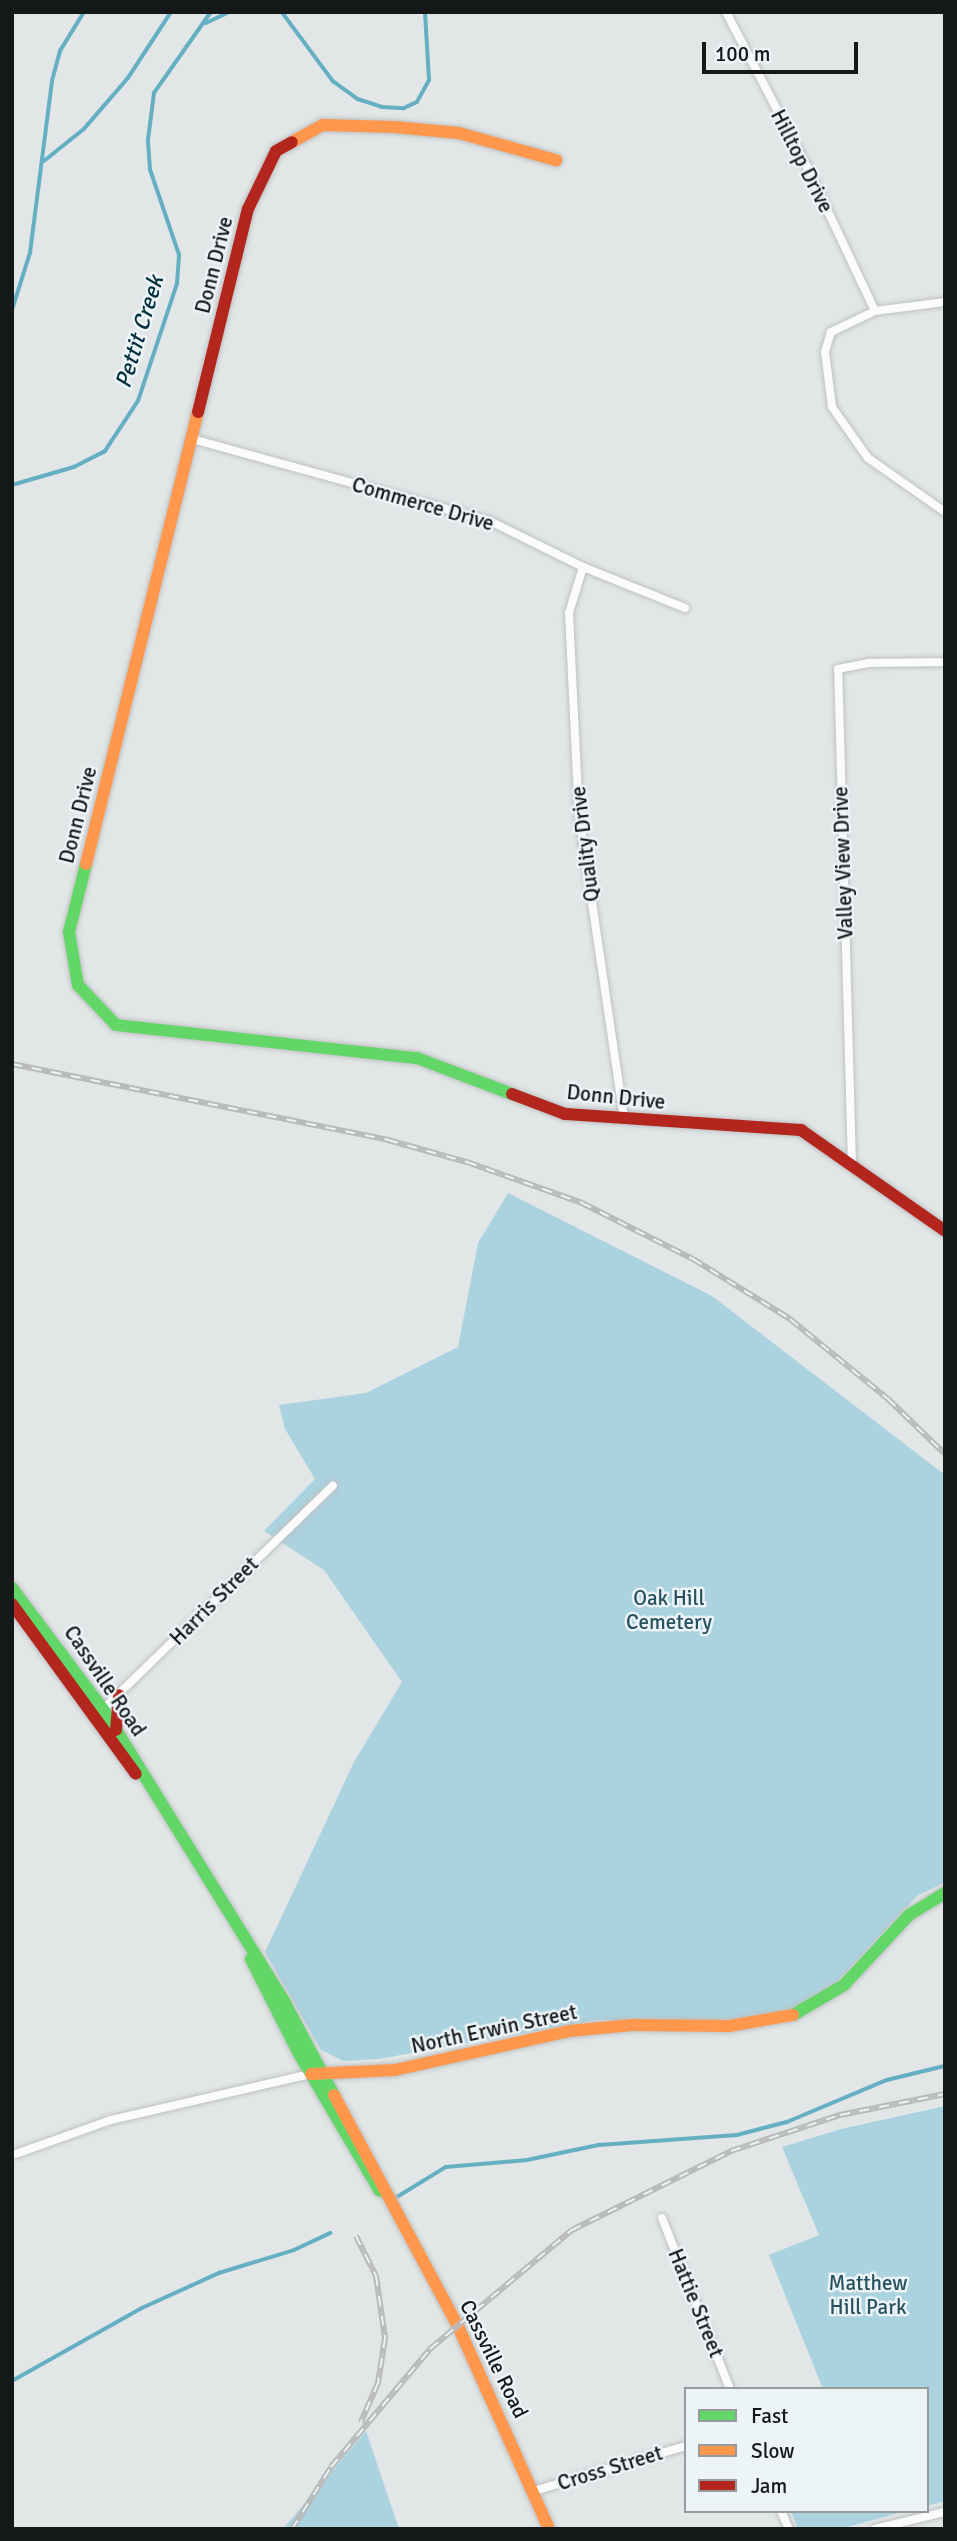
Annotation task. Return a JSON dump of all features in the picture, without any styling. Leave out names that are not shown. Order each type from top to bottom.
[{"type":"street","name":"Hilltop Drive","points":[[726,12],[807,167],[875,311]]},
{"type":"street","name":"Donn Drive","points":[[556,160],[459,133],[394,127],[323,125],[276,151],[248,208],[69,932],[78,985],[116,1025],[417,1058],[565,1114],[801,1130],[945,1231]]},
{"type":"street","points":[[945,302],[875,311],[831,332],[825,352],[832,407],[868,458],[945,512]]},
{"type":"street","name":"Commerce Drive","points":[[192,439],[490,521],[583,567],[685,608]]},
{"type":"street","name":"Quality Drive","points":[[583,567],[569,613],[579,814],[624,1120]]},
{"type":"street","name":"Valley View Drive","points":[[852,1165],[838,669],[869,663],[945,662]]},
{"type":"street","name":"Harris Street","points":[[98,1713],[333,1485]]},
{"type":"street","name":"Cassville Road","points":[[12,1588],[159,1802]]},
{"type":"street","name":"Cassville Road","points":[[12,1604],[98,1713],[116,1730],[325,2074],[376,2166],[394,2211]]},
{"type":"street","points":[[116,1730],[119,1695]]},
{"type":"street","name":"North Erwin Street","points":[[16,2154],[111,2120],[270,2080],[311,2074],[395,2070],[569,2031],[632,2025],[729,2026],[781,2019],[806,2010],[844,1985],[909,1915],[945,1893]]},
{"type":"street","name":"Cassville Road","points":[[241,1935],[311,2074],[394,2211],[483,2376],[549,2529]]},
{"type":"street","name":"Hattie Street","points":[[662,2218],[729,2387]]},
{"type":"street","name":"Cross Street","points":[[534,2491],[684,2447]]},
{"type":"street","points":[[875,2529],[945,2512]]},
{"type":"street","points":[[782,2513],[789,2529]]},
{"type":"green space","name":"Oak Hill Cemetery","points":[[508,1193],[712,1296],[945,1475],[945,1882],[917,1896],[831,1988],[786,2011],[742,2020],[597,2020],[379,2059],[343,2061],[321,2050],[265,1952],[354,1762],[402,1682],[324,1570],[264,1531],[315,1479],[285,1429],[279,1405],[366,1393],[458,1347],[478,1243]]},
{"type":"green space","name":"Matthew Hill Park","points":[[945,2106],[945,2501],[929,2505],[929,2387],[822,2387],[769,2255],[819,2235],[782,2147],[841,2129]]},
{"type":"green space","points":[[366,2431],[399,2529],[283,2529]]},
{"type":"green space","points":[[792,2513],[899,2513],[840,2529],[798,2529]]},
{"type":"waterway","points":[[12,310],[30,253],[52,81],[60,51],[84,12]]},
{"type":"waterway","points":[[44,161],[84,129],[128,78],[171,12]]},
{"type":"waterway","name":"Pettit Creek","points":[[12,485],[74,467],[105,451],[138,401],[177,284],[179,255],[150,170],[148,140],[154,93],[211,12]]},
{"type":"waterway","points":[[206,23],[230,12]]},
{"type":"waterway","points":[[282,12],[333,81],[358,99],[382,107],[404,108],[417,102],[429,80],[425,12]]},
{"type":"waterway","points":[[397,2197],[446,2167],[527,2160],[599,2145],[737,2135],[787,2122],[887,2080],[945,2066]]},
{"type":"waterway","points":[[12,2381],[142,2308],[219,2273],[294,2250],[330,2233]]},
{"type":"railway","points":[[12,1064],[388,1140],[467,1162],[582,1203],[693,1259],[790,1319],[888,1399],[945,1454]]},
{"type":"railway","points":[[292,2529],[331,2467],[430,2349],[572,2230],[731,2151],[840,2115],[945,2094]]},
{"type":"railway","points":[[356,2236],[376,2276],[385,2338],[378,2383],[361,2422]]},
{"type":"traffic: fast","points":[[86,864],[69,932],[78,985],[116,1025],[417,1058],[512,1094]]},
{"type":"traffic: fast","points":[[12,1588],[103,1709],[285,2003],[334,2095]]},
{"type":"traffic: fast","points":[[793,2015],[844,1985],[909,1915],[945,1893]]},
{"type":"traffic: fast","points":[[251,1959],[298,2052],[380,2191]]},
{"type":"traffic: slow","points":[[292,142],[323,125],[394,127],[459,133],[556,160]]},
{"type":"traffic: slow","points":[[86,864],[198,412]]},
{"type":"traffic: slow","points":[[311,2074],[395,2070],[569,2031],[632,2025],[729,2026],[793,2015]]},
{"type":"traffic: slow","points":[[334,2095],[457,2324],[549,2529]]},
{"type":"traffic: jam","points":[[198,412],[248,209],[276,151],[292,142]]},
{"type":"traffic: jam","points":[[512,1094],[565,1114],[801,1130],[945,1231]]},
{"type":"traffic: jam","points":[[12,1604],[136,1774]]},
{"type":"traffic: jam","points":[[116,1730],[119,1695]]}]
